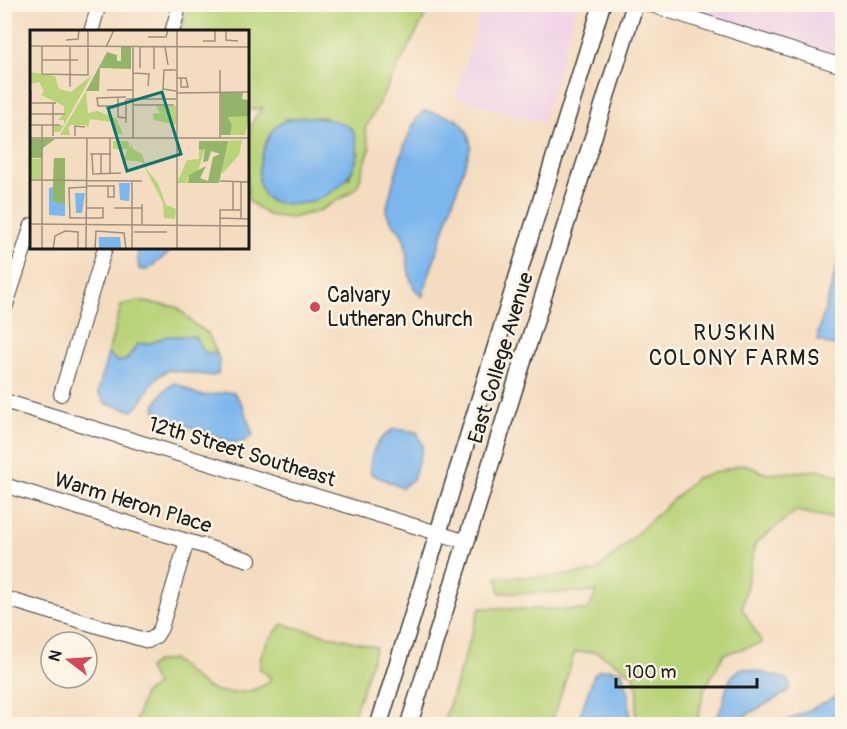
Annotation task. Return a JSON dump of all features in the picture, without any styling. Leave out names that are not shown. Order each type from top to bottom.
[{"type":"main road","name":"East College Avenue","points":[[379,724],[602,4]]},
{"type":"main road","name":"East College Avenue","points":[[409,724],[635,4]]},
{"type":"street","points":[[92,30],[99,4]]},
{"type":"street","points":[[173,30],[180,4]]},
{"type":"street","points":[[648,4],[843,66]]},
{"type":"street","points":[[4,311],[30,231]]},
{"type":"street","points":[[61,394],[105,249]]},
{"type":"street","name":"12th Street Southeast","points":[[4,400],[467,542]]},
{"type":"street","name":"Warm Heron Place","points":[[4,485],[249,560]]},
{"type":"street","points":[[5,602],[148,641],[156,636],[160,628],[187,542]]},
{"type":"shaded area","points":[[483,5],[577,5],[542,123],[456,97]]},
{"type":"shaded area","points":[[671,5],[842,5],[842,60],[776,37]]},
{"type":"green space","points":[[189,5],[431,5],[365,129],[370,149],[357,187],[345,196],[319,211],[291,218],[268,215],[249,201],[249,134],[256,116],[263,108],[249,110],[249,30],[182,30]],"holes":[[[323,117],[359,153],[349,179],[284,119]]]},
{"type":"green space","points":[[137,301],[177,307],[195,325],[208,333],[217,354],[204,352],[199,346],[167,336],[151,343],[138,344],[126,360],[118,362],[108,353],[121,306]]},
{"type":"green space","points":[[744,464],[767,474],[821,470],[842,477],[842,520],[796,511],[755,544],[742,608],[762,643],[724,654],[704,690],[697,723],[635,724],[638,690],[633,674],[597,652],[575,652],[551,724],[443,724],[480,608],[588,610],[597,592],[500,593],[497,577],[553,577],[597,571],[696,478]]},
{"type":"green space","points":[[282,624],[376,647],[351,724],[135,724],[144,694],[156,685],[148,668],[156,662],[172,659],[199,682],[216,691],[242,692],[266,683],[271,678],[260,669],[261,655],[266,644]]},
{"type":"water","points":[[425,111],[450,117],[461,123],[466,129],[471,146],[422,297],[410,278],[404,239],[386,211],[406,141],[418,117]]},
{"type":"water","points":[[303,117],[329,120],[352,129],[357,144],[352,171],[332,192],[319,198],[305,203],[273,202],[264,195],[259,183],[260,164],[266,143],[276,126],[287,120]]},
{"type":"water","points":[[137,249],[174,249],[147,270],[139,269]]},
{"type":"water","points":[[842,250],[842,348],[818,341],[818,333]]},
{"type":"water","points":[[167,336],[194,336],[204,352],[217,354],[220,363],[218,374],[213,376],[169,370],[156,379],[133,411],[105,403],[98,392],[108,353],[118,362],[126,360],[138,344],[151,343]]},
{"type":"water","points":[[174,383],[200,395],[234,393],[242,404],[253,435],[244,441],[234,443],[157,415],[155,405],[164,391]]},
{"type":"water","points":[[394,429],[417,432],[423,446],[413,479],[402,488],[371,474],[370,466],[375,447]]},
{"type":"water","points":[[743,668],[784,678],[789,681],[790,687],[786,693],[730,724],[707,724],[718,715],[728,682],[736,672]]},
{"type":"water","points":[[610,669],[622,672],[629,694],[630,724],[577,724],[594,675],[599,670]]},
{"type":"water","points":[[838,696],[842,698],[842,724],[780,724]]},
{"type":"place","name":"Calvary Lutheran Church","points":[[315,307]]},
{"type":"district","name":"RUSKIN COLONY FARMS","points":[[735,346]]}]
